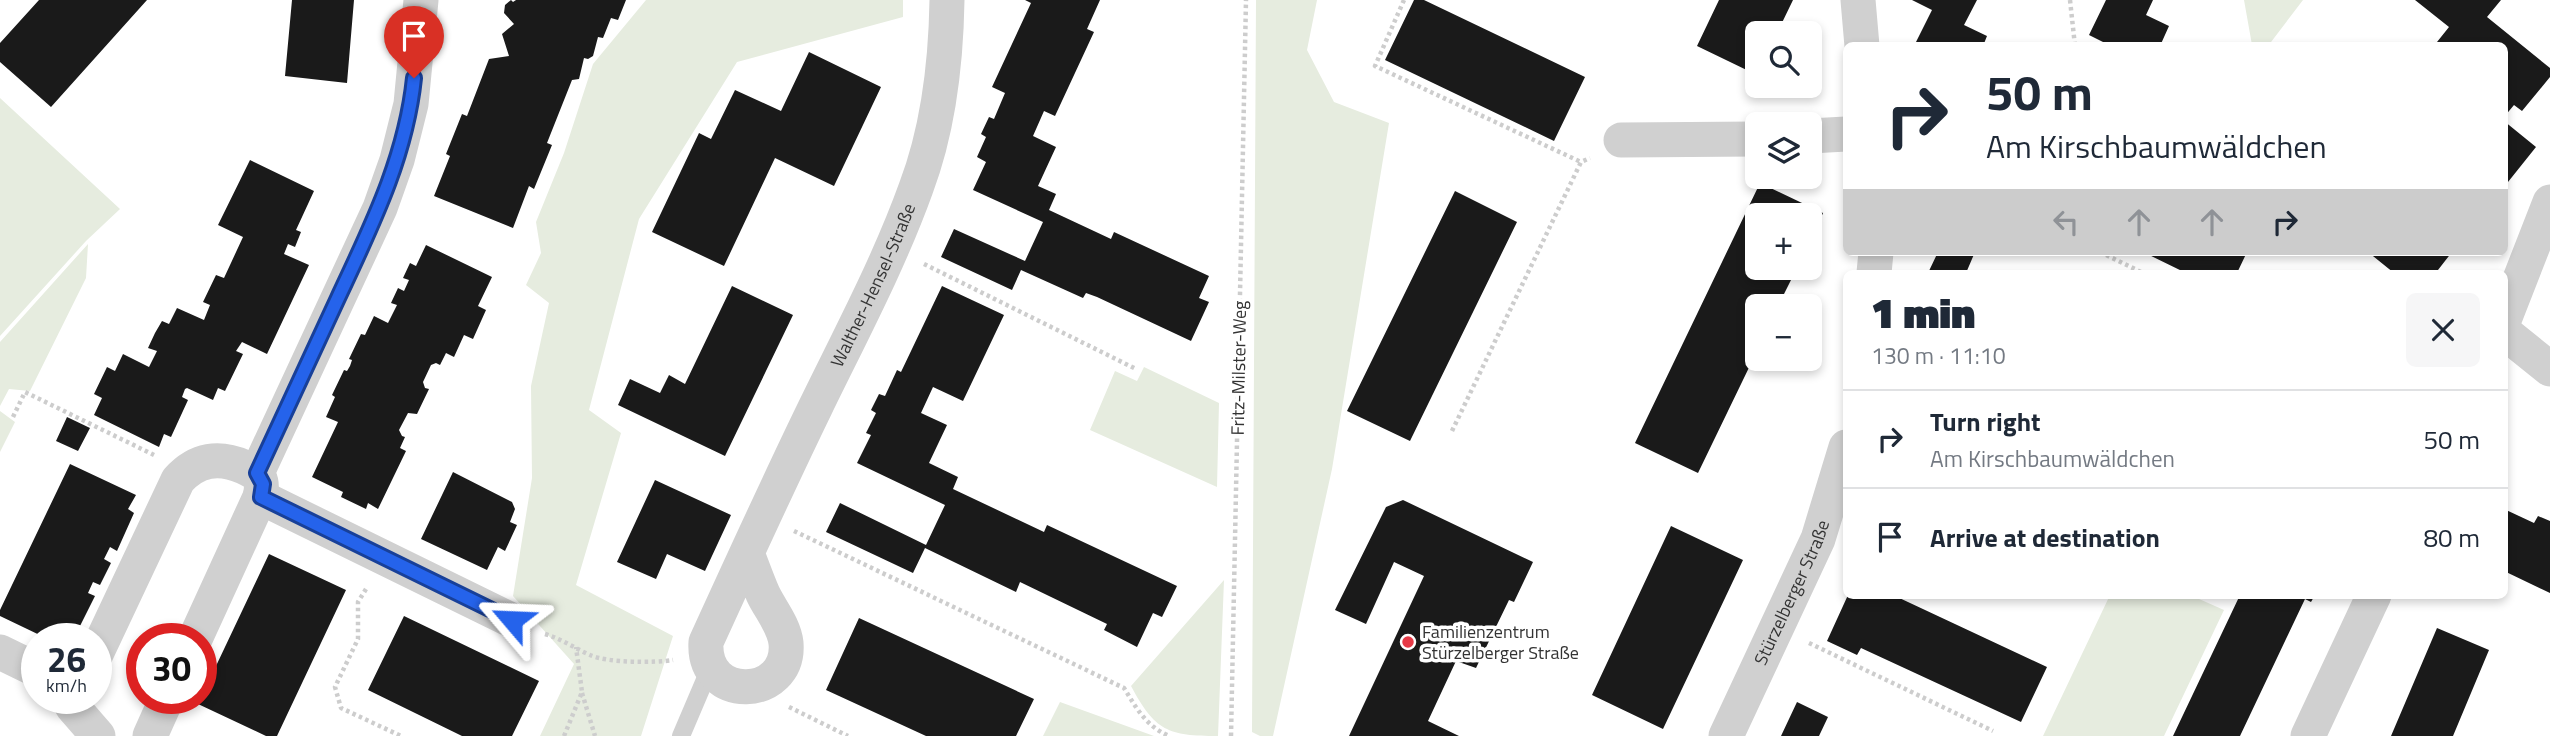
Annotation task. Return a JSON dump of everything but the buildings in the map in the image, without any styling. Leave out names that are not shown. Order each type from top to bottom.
[{"type":"street","points":[[202,623],[380,208],[397,160],[411,104],[421,0]]},
{"type":"street","name":"Walther-Hensel-Straße","points":[[708,662],[706,642],[763,516],[892,248],[917,187],[941,80],[947,0]]},
{"type":"street","points":[[1858,0],[1862,42]]},
{"type":"street","points":[[1822,135],[1843,134]]},
{"type":"street","points":[[1621,140],[1745,139]]},
{"type":"street","points":[[2508,310],[2550,202]]},
{"type":"street","points":[[2508,335],[2550,369]]},
{"type":"street","name":"Stürzelberger Straße","points":[[1726,736],[1818,539],[1843,457]]},
{"type":"street","points":[[111,623],[178,480],[187,471],[207,462],[229,461],[259,485],[393,562],[512,620]]},
{"type":"street","points":[[708,662],[723,681],[738,687],[760,686],[774,676],[782,663],[786,646],[784,633],[763,594],[747,552]]},
{"type":"street","points":[[2308,736],[2372,599]]},
{"type":"street","points":[[0,652],[21,662]]},
{"type":"street","points":[[79,714],[98,736]]},
{"type":"lane","points":[[681,736],[708,662]]},
{"type":"path","name":"Fritz-Milster-Weg","points":[[1231,736],[1247,0]]},
{"type":"path","points":[[1404,0],[1375,66],[1581,162]]},
{"type":"path","points":[[2070,0],[2075,42]]},
{"type":"path","points":[[1452,431],[1581,162],[1621,140]]},
{"type":"path","points":[[892,248],[1136,369]]},
{"type":"path","points":[[2107,256],[2137,270]]},
{"type":"path","points":[[13,417],[25,392],[187,471]]},
{"type":"path","points":[[763,516],[1124,688],[1154,730],[1169,736]]},
{"type":"path","points":[[393,562],[376,573],[358,602],[358,639],[335,687],[341,708],[401,736]]},
{"type":"path","points":[[512,620],[576,646],[592,656],[651,663],[708,662]]},
{"type":"path","points":[[1776,628],[1993,731]]},
{"type":"path","points":[[576,646],[582,692],[595,736]]},
{"type":"path","points":[[747,687],[848,736]]},
{"type":"path","points":[[564,736],[582,692]]},
{"type":"shaded area","points":[[646,0],[903,0],[903,17],[737,62],[639,219],[589,410],[621,433],[576,585],[673,636],[641,736],[540,736],[574,664],[513,596],[532,478],[531,386],[549,303],[526,285],[541,253],[536,222],[564,153],[593,64]]},
{"type":"shaded area","points":[[1256,0],[1317,0],[1307,50],[1334,102],[1389,123],[1332,469],[1273,736],[1260,736],[1252,732]]},
{"type":"shaded area","points":[[2244,0],[2303,0],[2271,42],[2251,42]]},
{"type":"shaded area","points":[[0,98],[120,209],[86,241],[0,336]]},
{"type":"shaded area","points":[[88,244],[86,278],[30,391],[9,389],[0,406],[0,342]]},
{"type":"shaded area","points":[[1144,367],[1219,403],[1217,487],[1090,430],[1115,371],[1137,381]]},
{"type":"shaded area","points":[[0,411],[15,422],[0,452]]},
{"type":"shaded area","points":[[1224,580],[1218,736],[1175,732],[1156,722],[1131,686]]},
{"type":"shaded area","points":[[2108,599],[2199,599],[2224,610],[2164,736],[2043,736]]},
{"type":"shaded area","points":[[1060,702],[1154,736],[1043,736]]},
{"type":"place","name":"Familienzentrum Stürzelberger Straße","points":[[1408,642]]},
{"type":"route","points":[[414,78],[406,132],[380,208],[257,473],[263,484],[261,497],[512,620]]}]
